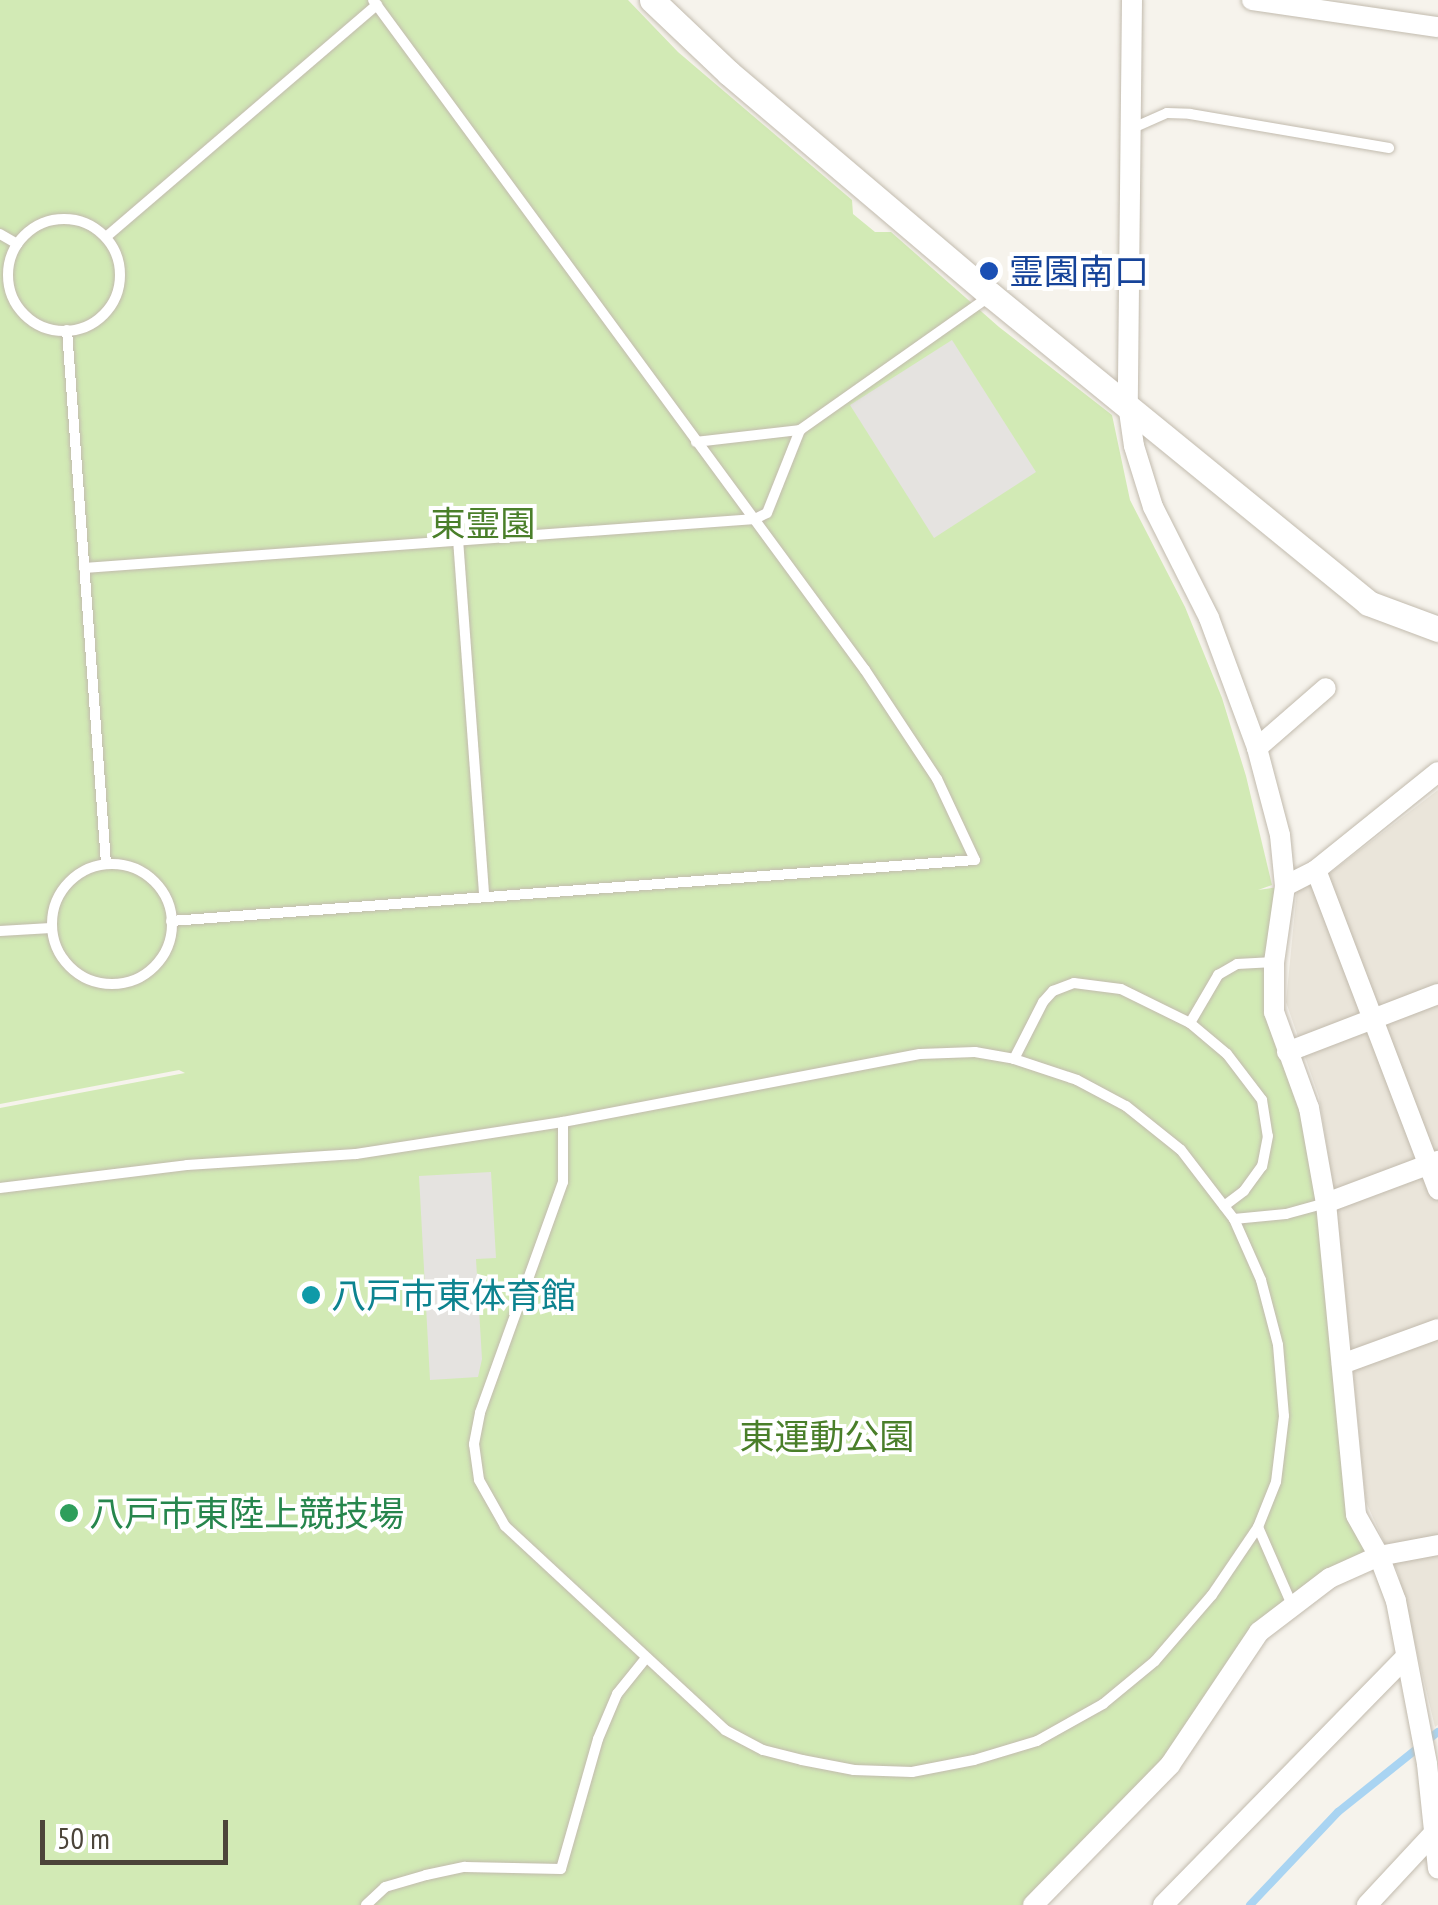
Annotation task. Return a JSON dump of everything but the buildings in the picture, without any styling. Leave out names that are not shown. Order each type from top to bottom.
[{"type":"street","points":[[652,0],[729,73],[991,295],[1368,603],[1438,629]]},
{"type":"street","points":[[1132,0],[1128,404],[1134,446],[1153,507],[1208,618],[1257,748],[1280,835],[1286,886],[1274,962],[1274,1012],[1309,1108],[1326,1203],[1356,1515],[1379,1556],[1396,1601],[1432,1762],[1438,1868]]},
{"type":"street","points":[[1252,0],[1438,27]]},
{"type":"street","points":[[1257,748],[1326,688]]},
{"type":"street","points":[[1286,886],[1316,870],[1438,773]]},
{"type":"street","points":[[1316,870],[1371,1020],[1433,1163],[1438,1189]]},
{"type":"street","points":[[1287,1052],[1438,994]]},
{"type":"street","points":[[1326,1203],[1433,1163]]},
{"type":"street","points":[[1342,1364],[1438,1330]]},
{"type":"street","points":[[1034,1905],[1170,1764],[1259,1632],[1330,1578],[1379,1556],[1438,1545]]},
{"type":"street","points":[[1163,1905],[1406,1657]]},
{"type":"street","points":[[1367,1905],[1434,1833]]},
{"type":"lane","points":[[106,237],[375,3],[865,670],[937,780],[975,860],[172,921]]},
{"type":"lane","points":[[1133,128],[1167,113],[1190,114],[1389,148]]},
{"type":"lane","points":[[52,220],[82,221],[106,237],[119,263],[118,292],[102,317],[67,330],[34,322],[14,300],[8,272],[17,244],[39,224],[52,220]]},
{"type":"lane","points":[[0,234],[17,244]]},
{"type":"lane","points":[[696,442],[800,430],[944,333],[991,295]]},
{"type":"lane","points":[[67,330],[106,864]]},
{"type":"lane","points":[[84,568],[754,519],[768,514],[800,430]]},
{"type":"lane","points":[[458,539],[484,896]]},
{"type":"lane","points":[[106,864],[135,868],[148,876],[166,898],[172,921],[170,941],[155,966],[144,976],[116,985],[75,973],[57,951],[52,928],[53,908],[68,883],[92,867],[106,864]]},
{"type":"lane","points":[[0,931],[52,928]]},
{"type":"lane","points":[[1190,1023],[1218,976],[1238,964],[1274,962]]},
{"type":"lane","points":[[1014,1059],[1043,1002],[1054,991],[1074,983],[1121,989],[1190,1023],[1226,1054],[1262,1100],[1268,1136],[1262,1166],[1244,1190],[1224,1206]]},
{"type":"lane","points":[[0,1188],[187,1164],[356,1154],[563,1122],[920,1054],[975,1052],[1014,1059],[1077,1080],[1126,1106],[1180,1150],[1234,1218],[1261,1280],[1278,1344],[1284,1416],[1276,1482],[1258,1527],[1212,1595],[1155,1661],[1102,1704],[1036,1741],[974,1760],[912,1772],[854,1770],[762,1750],[726,1730],[506,1526],[480,1480],[474,1444],[480,1413],[563,1182],[563,1122]]},
{"type":"lane","points":[[1234,1218],[1286,1214],[1326,1203]]},
{"type":"lane","points":[[1258,1527],[1292,1605]]},
{"type":"lane","points":[[366,1905],[385,1887],[426,1874],[464,1868],[560,1869],[598,1739],[617,1694],[646,1658]]},
{"type":"shaded area","points":[[952,340],[1036,472],[934,538],[850,405]]},
{"type":"shaded area","points":[[1438,790],[1435,1727],[1398,1573],[1366,1502],[1337,1211],[1319,1097],[1286,1002],[1297,890],[1330,873]]},
{"type":"shaded area","points":[[491,1172],[496,1258],[476,1259],[482,1359],[478,1377],[430,1380],[419,1176]]},
{"type":"green space","points":[[0,0],[628,0],[678,52],[852,200],[853,214],[875,232],[891,232],[999,327],[1112,415],[1130,500],[1185,607],[1222,698],[1246,776],[1272,885],[1258,890],[1285,886],[1274,1012],[1309,1108],[1356,1515],[1379,1556],[1292,1605],[1170,1765],[1033,1905],[0,1905],[0,1108],[185,1073],[179,1070],[0,1104]]},
{"type":"waterway","points":[[1250,1905],[1338,1812],[1438,1732]]},
{"type":"place","name":"霊園南口","points":[[989,271]]},
{"type":"place","name":"八戸市東体育館","points":[[311,1295]]},
{"type":"place","name":"八戸市東陸上競技場","points":[[69,1513]]},
{"type":"park label","name":"東霊園","points":[[483,523]]},
{"type":"park label","name":"東運動公園","points":[[827,1436]]}]
